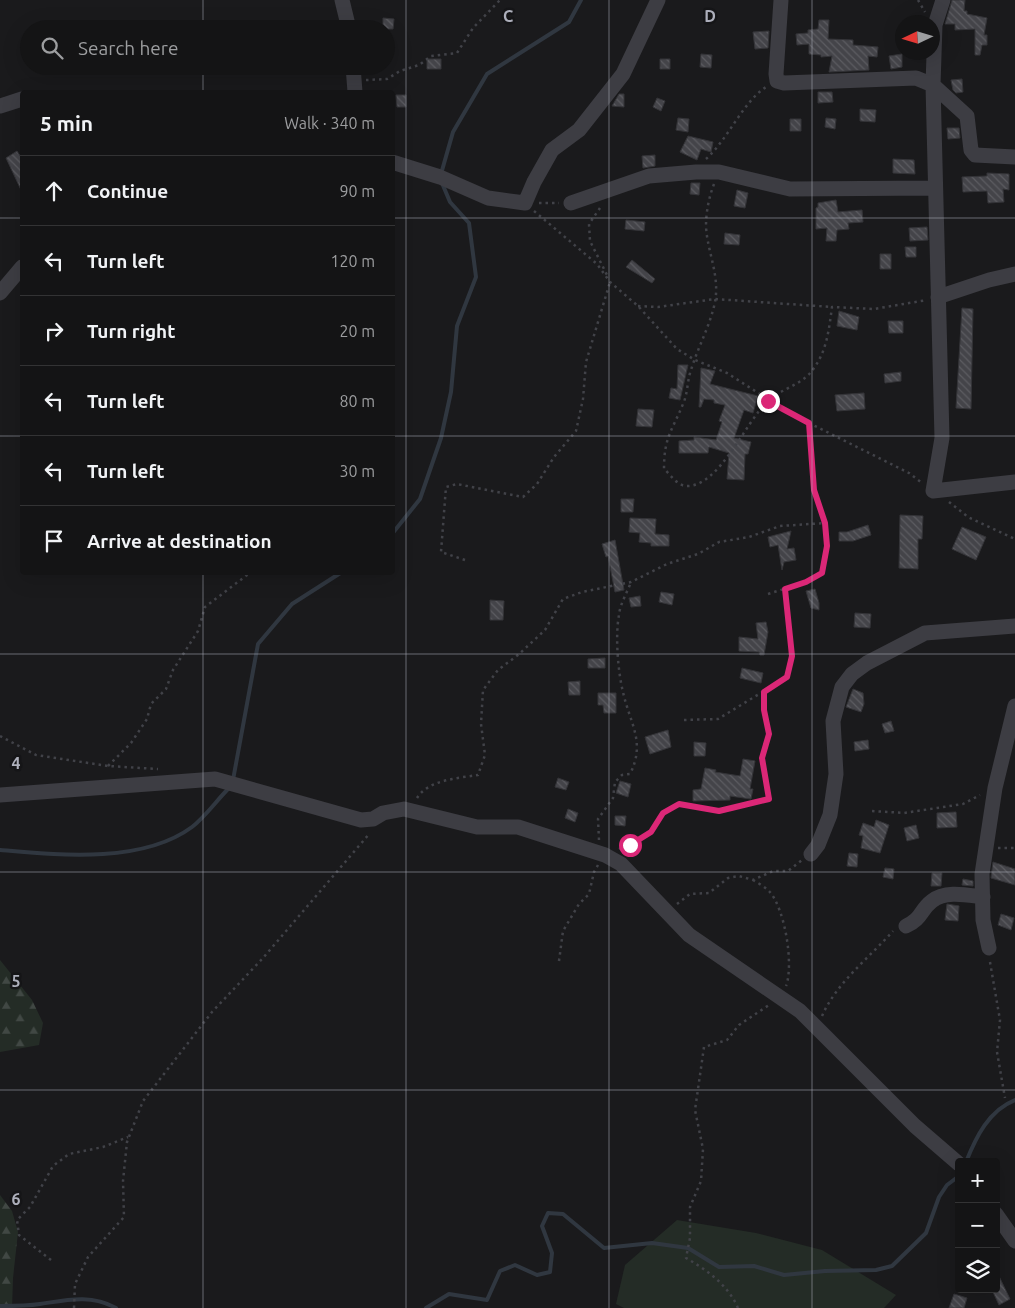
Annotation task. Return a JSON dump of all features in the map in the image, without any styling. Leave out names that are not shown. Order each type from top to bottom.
[{"type":"street","points":[[342,0],[346,20]]},
{"type":"street","points":[[395,163],[440,177],[488,198],[525,203],[534,182],[552,150],[579,130],[623,74],[658,0]]},
{"type":"street","points":[[781,0],[777,81],[784,83],[899,77],[916,78],[933,86],[967,116],[971,150],[976,156],[1015,157]]},
{"type":"street","points":[[943,0],[936,25],[933,86],[934,188],[942,438],[933,491],[1015,482]]},
{"type":"street","points":[[0,106],[20,100]]},
{"type":"street","points":[[571,204],[649,176],[696,172],[718,172],[790,189],[934,188]]},
{"type":"street","points":[[0,293],[20,269]]},
{"type":"street","points":[[938,297],[989,280],[1015,274]]},
{"type":"street","points":[[811,854],[818,844],[830,814],[836,774],[833,721],[842,687],[852,674],[867,663],[925,633],[1015,626]]},
{"type":"street","points":[[989,948],[984,920],[982,874],[995,788],[1015,706]]},
{"type":"street","points":[[0,794],[215,780],[360,820],[374,819],[383,813],[404,809],[477,827],[518,827],[605,855],[621,864],[689,935],[800,1011],[915,1126],[955,1161]]},
{"type":"street","points":[[906,926],[916,921],[932,900],[956,893],[983,897]]},
{"type":"street","points":[[1000,1220],[1015,1242]]},
{"type":"path","points":[[395,74],[419,65],[431,56],[457,53],[473,28],[500,0]]},
{"type":"path","points":[[354,80],[387,79],[394,75]]},
{"type":"path","points":[[696,172],[718,147],[756,94]]},
{"type":"path","points":[[718,172],[710,195],[706,227],[715,273],[715,299],[707,330],[690,372],[684,403],[667,437],[664,454],[664,469],[680,485],[697,484],[720,469],[734,445],[768,401],[798,385],[813,370],[825,350],[832,307]]},
{"type":"path","points":[[465,560],[441,552],[446,487],[457,484],[523,497],[537,484],[554,457],[576,432],[583,399],[586,362],[610,282],[590,241],[589,224],[611,189]]},
{"type":"path","points":[[525,203],[571,204]]},
{"type":"path","points":[[525,203],[597,264],[610,282],[638,306],[677,349],[695,360],[727,373],[768,401],[809,423],[909,473],[968,517],[1015,539]]},
{"type":"path","points":[[638,306],[658,308],[715,299],[874,309],[938,297]]},
{"type":"path","points":[[768,594],[806,582],[822,573],[827,546],[825,523],[814,490],[809,423]]},
{"type":"path","points":[[410,811],[422,790],[451,779],[478,775],[485,755],[481,724],[483,690],[498,670],[518,655],[545,630],[563,600],[582,592],[631,582],[667,564],[698,554],[719,542],[749,537],[780,526],[825,523]]},
{"type":"path","points":[[108,766],[131,743],[147,720],[151,704],[166,689],[173,670],[198,631],[205,607],[247,575]]},
{"type":"path","points":[[605,855],[599,844],[598,818],[613,798],[615,782],[622,775],[630,774],[637,760],[637,738],[623,692],[619,658],[619,614],[631,582]]},
{"type":"path","points":[[684,720],[718,720],[787,677],[792,656],[785,589]]},
{"type":"path","points":[[559,961],[562,931],[579,904],[589,894],[594,872],[605,855],[630,845],[651,832],[663,813],[679,804],[719,811],[769,799],[762,758],[769,734],[764,710],[764,692]]},
{"type":"path","points":[[0,736],[36,755],[108,766],[163,769]]},
{"type":"path","points":[[872,811],[904,813],[963,804],[995,788]]},
{"type":"path","points":[[74,1308],[75,1284],[88,1257],[124,1217],[123,1181],[129,1137],[143,1101],[212,1012],[263,958],[374,828],[378,817]]},
{"type":"path","points":[[753,880],[773,871],[788,871],[811,854]]},
{"type":"path","points":[[667,911],[690,894],[709,893],[728,878],[739,876],[753,880],[769,891],[778,905],[786,939],[791,970],[787,985],[779,996],[739,1025],[727,1040],[704,1047],[698,1080],[695,1110],[703,1149],[701,1181],[690,1207],[690,1238],[686,1258],[711,1273],[734,1299],[738,1308]]},
{"type":"path","points":[[817,1028],[824,1011],[859,964],[874,952],[893,930],[906,926]]},
{"type":"path","points":[[989,948],[1000,1020],[996,1052],[1005,1098]]},
{"type":"path","points":[[52,1260],[19,1235],[17,1220],[30,1207],[53,1166],[70,1154],[103,1147],[129,1137]]},
{"type":"green space","points":[[0,960],[32,1000],[43,1023],[39,1045],[0,1052]]},
{"type":"green space","points":[[0,1195],[12,1211],[18,1232],[12,1308],[0,1308]]},
{"type":"green space","points":[[677,1220],[756,1233],[822,1250],[896,1295],[884,1308],[624,1308],[616,1304],[625,1265]]},
{"type":"building","points":[[952,0],[965,0],[964,11],[967,11],[967,14],[987,18],[984,35],[987,35],[987,45],[982,45],[980,55],[975,55],[975,29],[955,30],[955,24],[945,24]]},
{"type":"building","points":[[383,18],[394,19],[394,20],[383,20]]},
{"type":"building","points":[[819,20],[829,20],[828,39],[853,40],[853,45],[878,47],[877,57],[868,56],[869,70],[829,72],[832,56],[821,57],[821,55],[809,54],[809,44],[797,45],[796,34],[808,33],[808,30],[818,29]]},
{"type":"building","points":[[769,31],[768,48],[755,49],[753,32]]},
{"type":"building","points":[[701,54],[712,55],[711,68],[700,67]]},
{"type":"building","points":[[895,55],[895,60],[902,60],[902,67],[891,69],[889,56]]},
{"type":"building","points":[[427,59],[441,59],[441,69],[427,69]]},
{"type":"building","points":[[660,59],[670,59],[670,69],[660,69]]},
{"type":"building","points":[[962,79],[963,92],[956,93],[953,90],[951,80]]},
{"type":"building","points":[[818,92],[832,92],[833,102],[818,103]]},
{"type":"building","points":[[619,94],[624,94],[624,107],[612,106]]},
{"type":"building","points":[[396,95],[406,95],[406,107],[397,107]]},
{"type":"building","points":[[657,98],[665,101],[661,111],[653,107]]},
{"type":"building","points":[[860,109],[876,110],[875,122],[860,121]]},
{"type":"building","points":[[678,118],[689,119],[688,132],[676,130]]},
{"type":"building","points":[[826,118],[836,119],[835,129],[825,127]]},
{"type":"building","points":[[790,119],[801,119],[801,131],[790,131]]},
{"type":"building","points":[[947,128],[959,128],[960,138],[948,139]]},
{"type":"building","points":[[688,136],[713,142],[711,152],[701,149],[697,160],[680,152]]},
{"type":"building","points":[[17,151],[20,156],[20,188],[6,158]]},
{"type":"building","points":[[655,155],[655,166],[643,168],[642,156]]},
{"type":"building","points":[[893,159],[914,160],[915,174],[893,173]]},
{"type":"building","points":[[987,173],[1009,174],[1009,190],[1003,189],[1004,202],[988,203],[987,191],[963,192],[962,177],[987,176]]},
{"type":"building","points":[[691,183],[700,183],[699,195],[690,194]]},
{"type":"building","points":[[737,190],[748,193],[745,208],[734,206]]},
{"type":"building","points":[[836,200],[838,212],[862,210],[863,222],[848,223],[849,229],[837,230],[836,241],[826,241],[827,228],[816,229],[816,208],[818,203]]},
{"type":"building","points":[[626,220],[645,222],[644,231],[625,229]]},
{"type":"building","points":[[927,227],[928,240],[910,241],[909,228]]},
{"type":"building","points":[[725,233],[740,235],[739,245],[724,244]]},
{"type":"building","points":[[905,247],[916,247],[916,257],[906,257]]},
{"type":"building","points":[[880,254],[891,254],[891,269],[880,269]]},
{"type":"building","points":[[632,260],[655,279],[652,283],[626,267]]},
{"type":"building","points":[[962,308],[973,309],[971,409],[956,408]]},
{"type":"building","points":[[839,311],[859,317],[857,330],[837,326]]},
{"type":"building","points":[[888,321],[903,321],[903,333],[889,333]]},
{"type":"building","points":[[678,365],[688,365],[680,400],[669,398],[671,388],[677,389]]},
{"type":"building","points":[[701,368],[715,371],[710,384],[758,396],[753,413],[744,410],[734,438],[751,442],[748,454],[745,454],[744,480],[727,479],[729,453],[709,447],[708,453],[679,453],[679,441],[694,440],[694,437],[716,440],[722,422],[719,421],[725,405],[714,403],[714,400],[704,399],[701,407],[699,407]]},
{"type":"building","points":[[901,372],[901,381],[885,383],[884,374]]},
{"type":"building","points":[[864,393],[865,409],[837,411],[835,395]]},
{"type":"building","points":[[638,409],[654,410],[652,427],[636,426]]},
{"type":"building","points":[[621,499],[634,499],[633,512],[621,512]]},
{"type":"building","points":[[900,515],[923,516],[922,539],[918,539],[918,569],[899,568]]},
{"type":"building","points":[[630,518],[656,519],[655,534],[669,535],[669,546],[651,546],[651,543],[639,542],[640,533],[629,532]]},
{"type":"building","points":[[868,525],[871,535],[853,541],[839,541],[839,532],[847,532]]},
{"type":"building","points":[[962,527],[986,537],[976,560],[952,549]]},
{"type":"building","points":[[791,531],[787,549],[794,548],[796,560],[784,562],[782,570],[778,545],[770,547],[768,537]]},
{"type":"building","points":[[615,540],[624,590],[615,592],[608,556],[606,557],[602,544]]},
{"type":"building","points":[[815,589],[819,610],[811,608],[806,591]]},
{"type":"building","points":[[661,592],[674,594],[672,605],[659,602]]},
{"type":"building","points":[[640,596],[641,606],[631,607],[629,598]]},
{"type":"building","points":[[490,600],[504,601],[503,620],[490,620]]},
{"type":"building","points":[[855,613],[871,614],[870,628],[854,627]]},
{"type":"building","points":[[766,622],[768,632],[764,655],[760,655],[759,652],[739,651],[739,637],[758,639],[756,623]]},
{"type":"building","points":[[605,658],[605,668],[588,668],[588,659]]},
{"type":"building","points":[[742,668],[763,673],[761,683],[740,678]]},
{"type":"building","points":[[580,681],[580,695],[569,695],[568,682]]},
{"type":"building","points":[[853,689],[863,693],[864,704],[861,712],[846,707]]},
{"type":"building","points":[[598,693],[616,693],[616,713],[604,713],[603,705],[598,705]]},
{"type":"building","points":[[891,721],[894,731],[885,733],[882,724]]},
{"type":"building","points":[[668,730],[671,747],[650,754],[645,737]]},
{"type":"building","points":[[868,740],[869,749],[855,751],[854,742]]},
{"type":"building","points":[[694,742],[706,743],[705,756],[694,756]]},
{"type":"building","points":[[743,759],[755,761],[750,789],[753,789],[751,799],[730,796],[730,800],[693,801],[693,790],[701,789],[705,768],[716,770],[715,772],[740,776]]},
{"type":"building","points":[[558,778],[569,782],[566,790],[555,787]]},
{"type":"building","points":[[620,781],[631,784],[628,797],[616,793]]},
{"type":"building","points":[[568,809],[578,813],[575,822],[565,818]]},
{"type":"building","points":[[956,812],[957,827],[937,828],[937,813]]},
{"type":"building","points":[[615,816],[626,816],[625,826],[615,825]]},
{"type":"building","points":[[876,820],[889,825],[880,853],[861,848],[863,836],[859,835],[863,823],[874,827]]},
{"type":"building","points":[[916,825],[919,838],[907,841],[904,828]]},
{"type":"building","points":[[849,853],[858,854],[857,867],[847,866]]},
{"type":"building","points":[[993,862],[1015,869],[1015,885],[991,878]]},
{"type":"building","points":[[885,868],[894,869],[893,879],[883,877]]},
{"type":"building","points":[[932,873],[942,873],[941,886],[931,886]]},
{"type":"building","points":[[963,879],[973,881],[973,886],[962,885]]},
{"type":"building","points":[[947,904],[959,906],[958,921],[945,920]]},
{"type":"building","points":[[1001,914],[1014,918],[1011,930],[998,925]]},
{"type":"building","points":[[1000,1278],[1010,1299],[999,1305],[993,1293],[1000,1293]]},
{"type":"building","points":[[954,1294],[967,1298],[964,1308],[949,1308]]},
{"type":"waterway","points":[[441,174],[453,132],[487,74],[569,22],[581,0]]},
{"type":"waterway","points":[[395,530],[420,499],[441,438],[451,392],[457,326],[476,277],[469,223],[450,202],[442,183]]},
{"type":"waterway","points":[[233,780],[258,644],[292,604],[337,575]]},
{"type":"waterway","points":[[0,850],[73,855],[125,852],[149,847],[172,839],[192,827],[229,788]]},
{"type":"waterway","points":[[968,1158],[984,1125],[998,1110],[1015,1100]]},
{"type":"waterway","points":[[426,1308],[449,1294],[487,1300],[500,1271],[515,1265],[537,1275],[550,1272],[552,1253],[542,1226],[548,1213],[563,1214],[604,1248],[652,1243],[688,1248],[719,1267],[754,1266],[784,1275],[825,1271],[876,1270],[892,1266],[926,1233],[939,1197],[947,1185],[955,1179]]},
{"type":"waterway","points":[[0,1306],[30,1305],[79,1299],[97,1301],[116,1308]]},
{"type":"route","points":[[630,845],[651,832],[663,813],[679,804],[719,811],[735,809],[769,799],[762,758],[769,734],[764,710],[764,692],[787,677],[792,656],[785,589],[806,582],[822,573],[827,546],[825,523],[814,490],[809,423],[768,401]]}]
